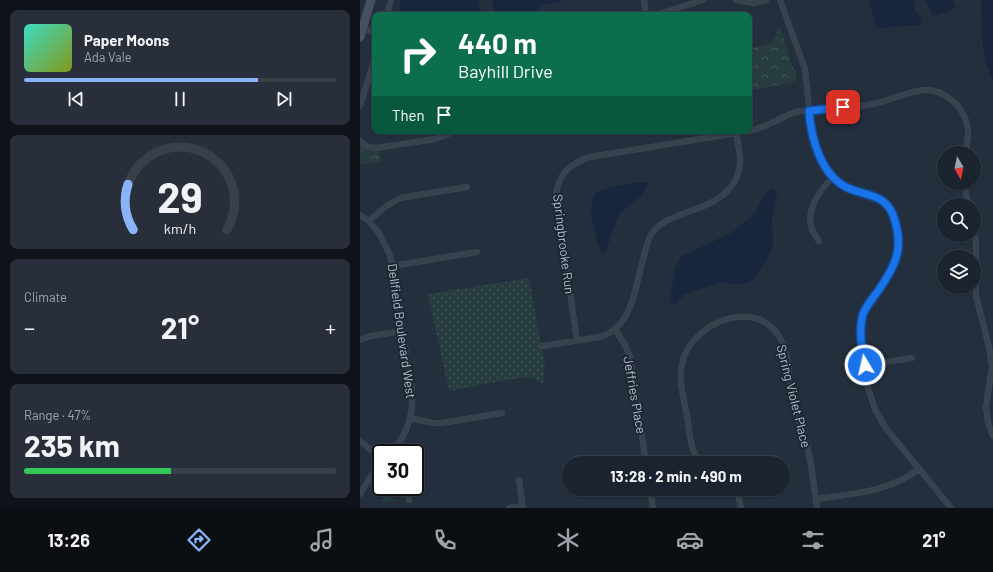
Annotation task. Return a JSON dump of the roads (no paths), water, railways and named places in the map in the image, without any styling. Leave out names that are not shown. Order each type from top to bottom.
[{"type":"main road","points":[[360,37],[361,28],[371,0]]},
{"type":"street","points":[[388,12],[391,0]]},
{"type":"street","points":[[644,0],[646,12]]},
{"type":"street","points":[[665,12],[703,0]]},
{"type":"street","points":[[736,0],[754,3],[766,0]]},
{"type":"street","points":[[780,0],[805,69],[811,128],[820,156],[827,171],[833,178],[849,189],[875,196],[885,203],[893,215],[898,237],[898,253],[896,263],[864,312],[861,322],[860,339],[870,394],[875,409],[880,419],[951,508]]},
{"type":"street","points":[[361,28],[372,31]]},
{"type":"street","points":[[360,106],[372,68]]},
{"type":"street","name":"Springbrooke Run","points":[[752,130],[762,128],[793,113],[872,104],[919,90],[929,90],[939,92],[953,101],[960,109],[966,121],[968,132],[967,146]]},
{"type":"street","points":[[360,142],[368,147],[376,148],[435,139],[449,134]]},
{"type":"street","name":"Springbrooke Run","points":[[577,340],[556,196],[558,183],[562,176],[574,163],[590,156],[724,134]]},
{"type":"street","points":[[542,346],[600,336],[615,330],[622,323],[628,311],[646,247],[650,236],[656,228],[670,219],[717,201],[730,189],[738,173],[740,163],[736,134]]},
{"type":"street","points":[[818,241],[811,227],[813,207],[822,190],[833,178]]},
{"type":"street","points":[[369,221],[385,206],[400,198],[467,187]]},
{"type":"street","name":"Dellfield Boulevard West","points":[[360,215],[369,221],[379,233],[386,244],[393,266],[412,390],[410,418],[404,435],[398,444]]},
{"type":"street","points":[[976,242],[976,296],[989,347],[992,367],[986,407],[988,423],[993,436]]},
{"type":"street","points":[[393,266],[477,252]]},
{"type":"street","name":"Spring Violet Place","points":[[696,456],[691,441],[681,379],[682,364],[689,346],[701,332],[718,323],[733,318],[747,317],[762,320],[777,332],[783,344],[793,399],[798,420],[807,446],[817,508]]},
{"type":"street","name":"Jeffries Place","points":[[615,330],[630,356],[645,456]]},
{"type":"street","points":[[360,340],[370,336],[403,331]]},
{"type":"street","points":[[865,365],[912,358]]},
{"type":"street","points":[[410,418],[442,423],[502,413]]},
{"type":"street","points":[[360,441],[372,451]]},
{"type":"street","points":[[816,499],[882,488],[904,479],[919,469]]},
{"type":"street","points":[[360,494],[372,475]]},
{"type":"street","points":[[509,508],[523,507],[519,480]]},
{"type":"street","points":[[408,496],[409,500]]},
{"type":"street","points":[[651,496],[653,508]]},
{"type":"street","points":[[738,496],[741,508]]},
{"type":"water","points":[[401,0],[478,0],[480,12],[399,12]]},
{"type":"water","points":[[492,0],[565,0],[542,5],[535,12],[494,12]]},
{"type":"water","points":[[869,0],[916,0],[914,8],[922,23],[919,25],[881,28],[876,27]]},
{"type":"water","points":[[926,0],[953,0],[956,8],[933,17]]},
{"type":"water","points":[[981,0],[993,0],[993,81],[984,52]]},
{"type":"water","points":[[640,182],[649,183],[641,196],[619,214],[606,250],[602,255],[593,222],[593,197],[601,190]]},
{"type":"water","points":[[771,189],[775,190],[777,194],[772,218],[773,245],[767,260],[754,279],[738,285],[722,282],[684,295],[675,304],[670,302],[675,267],[682,256],[733,232],[754,214],[764,196]]}]
